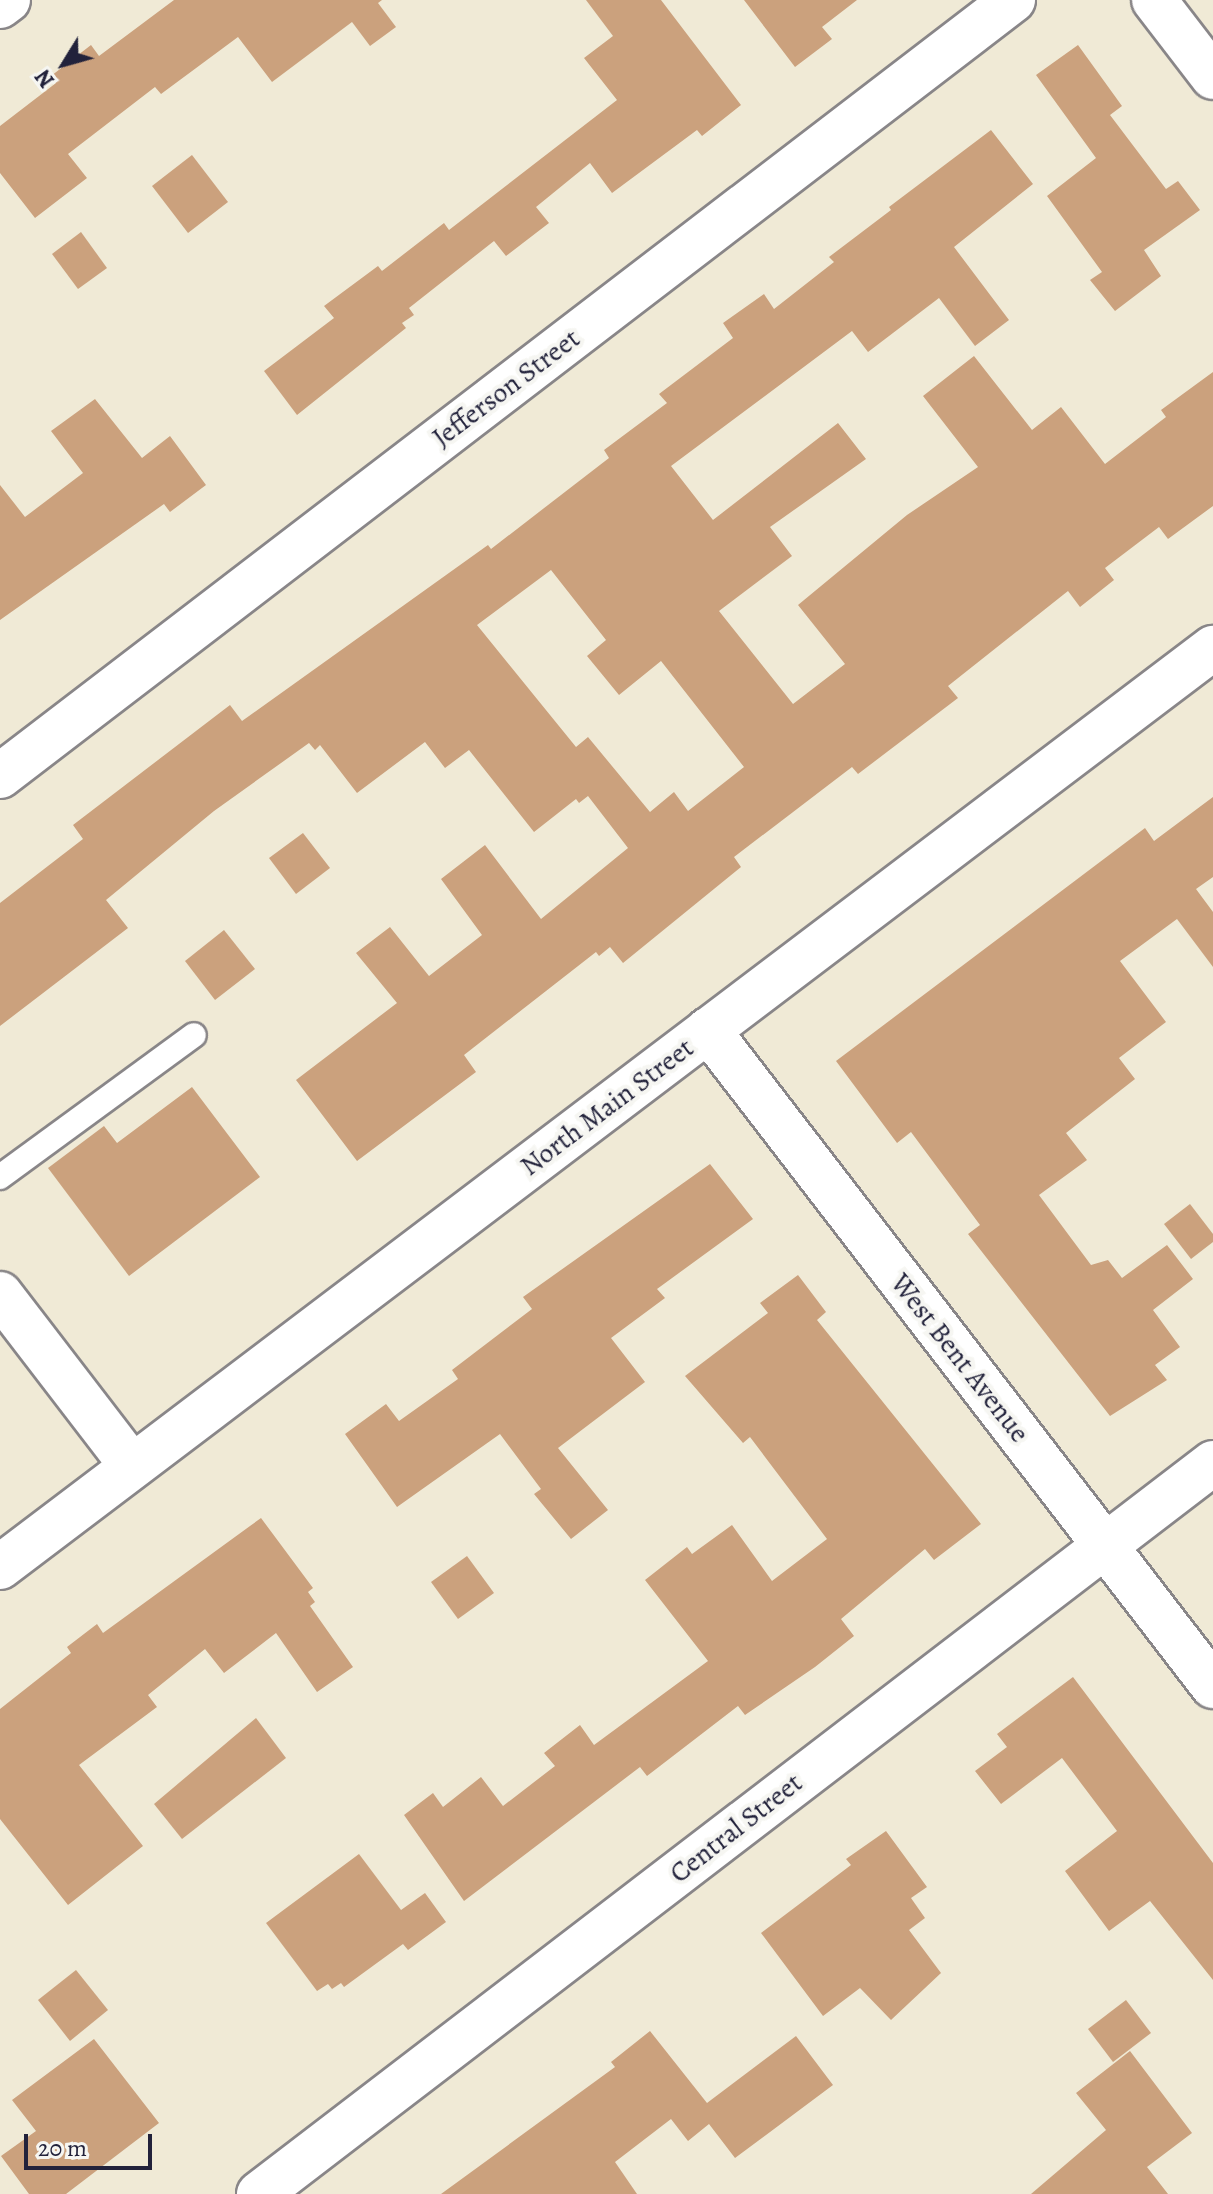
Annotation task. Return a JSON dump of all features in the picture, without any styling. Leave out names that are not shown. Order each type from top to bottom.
[{"type":"street","points":[[0,6],[8,0]]},
{"type":"street","name":"Jefferson Street","points":[[0,776],[1013,0]]},
{"type":"street","points":[[1154,0],[1213,77]]},
{"type":"street","name":"North Main Street","points":[[0,1567],[1213,648]]},
{"type":"street","name":"West Bent Avenue","points":[[708,1030],[1213,1686]]},
{"type":"street","points":[[0,1294],[132,1466]]},
{"type":"street","name":"Central Street","points":[[259,2194],[1213,1463]]},
{"type":"lane","points":[[0,1177],[194,1035]]},
{"type":"building","points":[[174,0],[382,0],[378,3],[396,27],[370,46],[352,22],[272,82],[238,37],[161,94],[155,87],[68,154],[87,178],[35,218],[0,173],[0,126],[56,83],[51,76],[91,45],[99,56]]},
{"type":"building","points":[[586,0],[661,0],[741,105],[702,136],[697,130],[612,193],[590,163],[536,207],[549,223],[506,256],[494,241],[409,308],[414,315],[402,323],[406,328],[297,415],[264,371],[334,318],[324,306],[378,266],[382,271],[444,223],[449,230],[617,100],[584,58],[613,36]]},
{"type":"building","points":[[744,0],[857,0],[822,27],[832,39],[795,67]]},
{"type":"building","points":[[1078,45],[1122,106],[1110,115],[1166,189],[1178,181],[1200,210],[1144,250],[1161,276],[1115,311],[1090,280],[1102,272],[1047,196],[1096,158],[1036,75]]},
{"type":"building","points":[[991,130],[1033,184],[954,247],[1009,320],[975,346],[939,298],[868,352],[852,331],[671,466],[713,520],[838,423],[866,459],[770,527],[792,556],[719,611],[793,704],[845,664],[798,605],[907,515],[978,467],[923,396],[974,356],[1032,430],[1061,407],[1105,464],[1166,417],[1161,410],[1213,372],[1213,506],[1168,539],[1159,527],[1105,568],[1114,580],[1080,607],[1068,591],[948,686],[958,698],[858,774],[852,767],[734,857],[741,867],[623,963],[610,947],[599,956],[596,952],[464,1055],[476,1072],[357,1161],[296,1080],[397,1003],[356,953],[390,927],[429,976],[482,935],[441,879],[485,845],[541,919],[628,848],[588,796],[579,803],[576,799],[534,832],[469,750],[445,768],[425,742],[357,793],[320,745],[315,750],[309,743],[214,811],[106,900],[128,928],[0,1026],[0,903],[83,839],[73,825],[230,705],[242,721],[488,545],[491,549],[609,458],[604,450],[667,403],[659,394],[733,338],[723,323],[764,294],[774,309],[834,262],[829,257],[891,210],[889,207]],"holes":[[[551,570],[606,640],[587,656],[619,695],[661,661],[744,767],[688,811],[674,792],[650,812],[588,737],[576,747],[477,625]]]},
{"type":"building","points":[[192,155],[228,202],[188,233],[152,186]]},
{"type":"building","points":[[81,232],[107,268],[78,289],[52,254]]},
{"type":"building","points":[[95,399],[142,458],[170,436],[206,485],[170,512],[164,504],[0,620],[0,485],[25,517],[83,473],[51,431]]},
{"type":"building","points":[[1213,797],[1213,877],[1196,889],[1213,912],[1213,967],[1177,919],[1120,961],[1166,1022],[1119,1058],[1135,1079],[1066,1133],[1087,1160],[1039,1195],[1091,1265],[1108,1260],[1122,1278],[1167,1245],[1193,1279],[1153,1310],[1180,1347],[1155,1365],[1167,1380],[1110,1416],[968,1234],[980,1225],[911,1132],[897,1143],[836,1061],[1145,828],[1154,841]]},
{"type":"building","points":[[303,833],[330,868],[296,894],[269,858]]},
{"type":"building","points":[[224,930],[255,969],[215,1000],[185,961]]},
{"type":"building","points":[[192,1087],[260,1177],[129,1276],[48,1168],[104,1126],[117,1143]]},
{"type":"building","points":[[710,1164],[753,1219],[657,1289],[665,1298],[611,1338],[645,1382],[558,1448],[608,1510],[571,1539],[534,1494],[541,1489],[500,1434],[397,1507],[345,1434],[386,1404],[399,1421],[458,1379],[452,1370],[532,1309],[523,1297]]},
{"type":"building","points":[[1190,1204],[1213,1234],[1213,1242],[1191,1259],[1164,1224]]},
{"type":"building","points":[[798,1275],[826,1312],[817,1320],[981,1524],[934,1560],[925,1549],[841,1619],[854,1636],[815,1667],[745,1715],[738,1706],[647,1776],[640,1767],[464,1901],[404,1815],[433,1793],[443,1807],[481,1777],[503,1806],[555,1766],[544,1753],[580,1725],[594,1745],[708,1661],[645,1580],[687,1547],[692,1554],[732,1525],[772,1581],[827,1539],[750,1437],[743,1443],[685,1376],[768,1313],[760,1303]]},
{"type":"building","points":[[261,1518],[313,1588],[308,1592],[315,1602],[310,1606],[353,1667],[317,1692],[276,1633],[224,1673],[205,1649],[148,1695],[157,1707],[79,1765],[143,1846],[68,1905],[0,1819],[0,1709],[71,1653],[67,1647],[97,1624],[103,1633]]},
{"type":"building","points":[[467,1556],[494,1593],[458,1619],[431,1582]]},
{"type":"building","points":[[1073,1677],[1213,1863],[1213,1980],[1150,1901],[1109,1931],[1065,1871],[1117,1831],[1062,1758],[1001,1804],[975,1771],[1007,1747],[997,1734]]},
{"type":"building","points":[[256,1718],[286,1758],[182,1839],[154,1804]]},
{"type":"building","points":[[886,1831],[927,1887],[911,1898],[925,1918],[909,1930],[941,1973],[891,2020],[860,1988],[823,2016],[761,1933],[851,1865],[846,1859]]},
{"type":"building","points":[[359,1854],[401,1910],[425,1893],[446,1922],[408,1950],[403,1944],[344,1987],[341,1983],[332,1989],[328,1984],[317,1991],[266,1923]]},
{"type":"building","points":[[76,1970],[108,2010],[70,2041],[38,2000]]},
{"type":"building","points":[[1126,2000],[1151,2033],[1113,2062],[1088,2029]]},
{"type":"building","points":[[650,2031],[707,2103],[796,2036],[833,2085],[735,2158],[709,2124],[688,2141],[671,2119],[615,2162],[637,2194],[441,2194],[615,2067],[611,2062]]},
{"type":"building","points":[[94,2039],[159,2123],[66,2194],[29,2194],[1,2156],[36,2131],[12,2100]]},
{"type":"building","points":[[1130,2051],[1192,2133],[1147,2167],[1168,2194],[1031,2194],[1106,2130],[1076,2093]]}]
